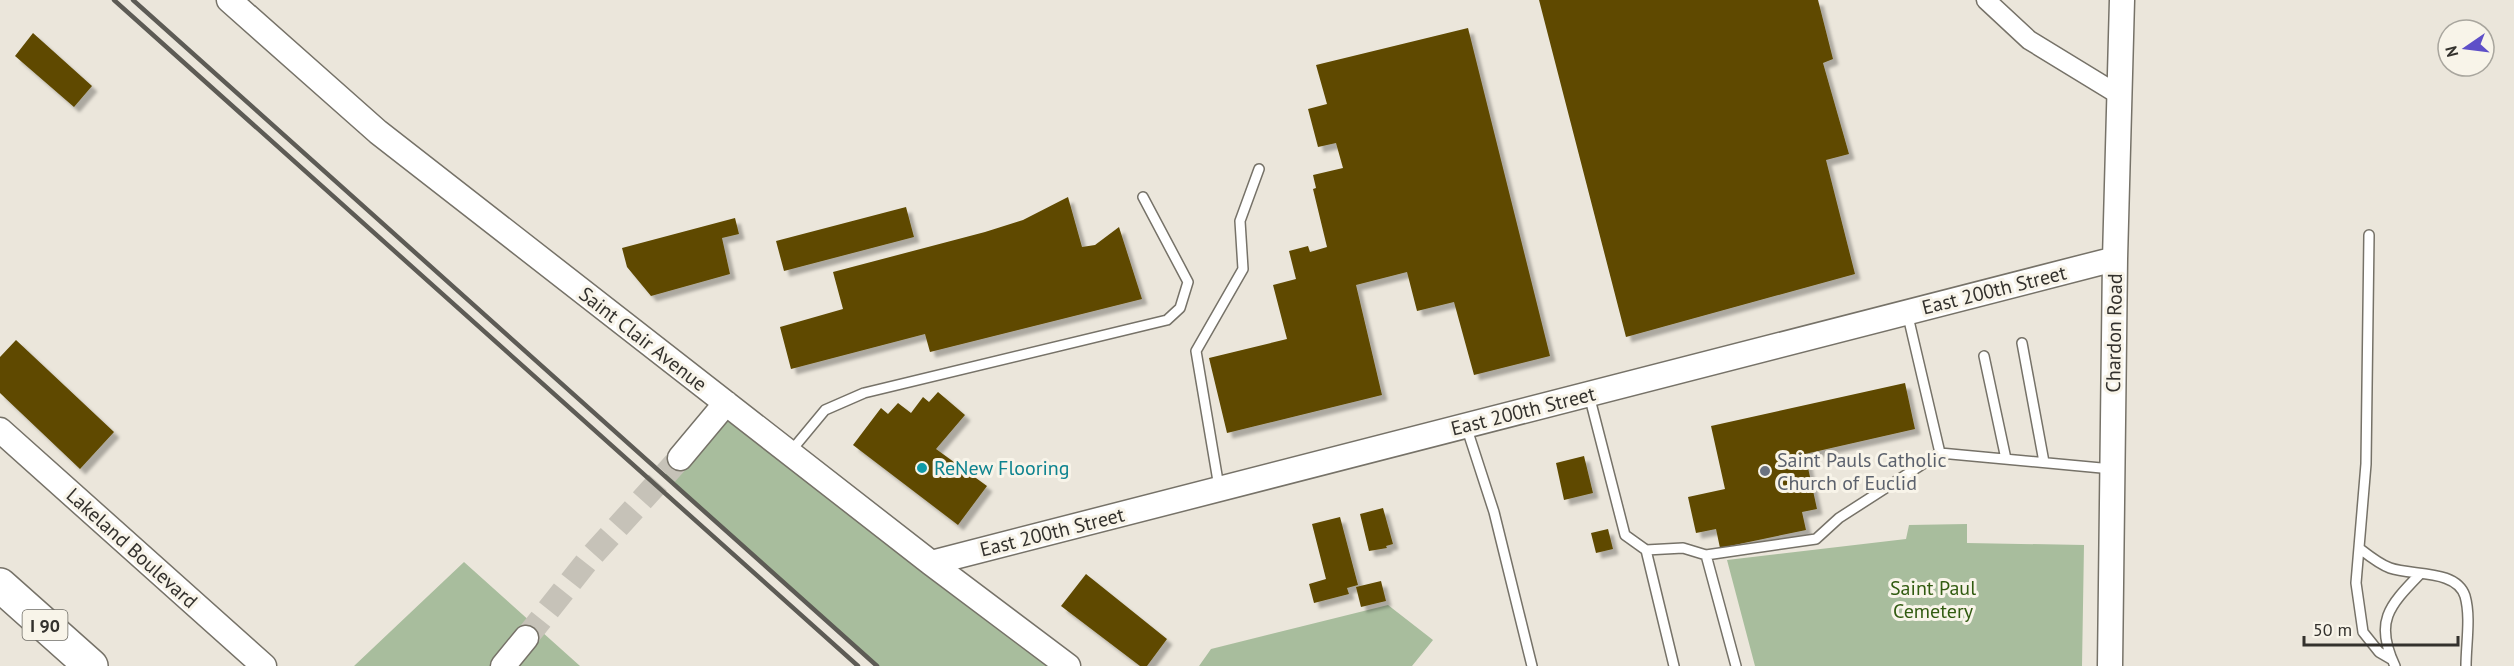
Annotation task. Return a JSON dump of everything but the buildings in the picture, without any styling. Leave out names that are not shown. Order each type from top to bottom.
[{"type":"highway","name":"I 90","points":[[0,585],[91,666]]},
{"type":"street","name":"Saint Clair Avenue","points":[[229,0],[378,132],[931,563],[1068,666]]},
{"type":"street","points":[[1986,0],[2029,40],[2119,95]]},
{"type":"street","name":"Chardon Road","points":[[2110,666],[2115,259],[2122,0]]},
{"type":"street","name":"East 200th Street","points":[[931,563],[2115,259]]},
{"type":"street","points":[[680,458],[726,403]]},
{"type":"street","name":"Lakeland Boulevard","points":[[0,430],[264,666]]},
{"type":"street","points":[[503,666],[526,638]]},
{"type":"lane","points":[[1219,489],[1196,351],[1243,269],[1240,221],[1259,169]]},
{"type":"lane","points":[[789,453],[825,410],[864,393],[1167,320],[1180,309],[1188,282],[1143,197]]},
{"type":"lane","points":[[2369,235],[2366,464],[2356,583],[2363,632],[2379,652],[2393,662]]},
{"type":"lane","points":[[1907,312],[1940,453]]},
{"type":"lane","points":[[2022,343],[2044,462]]},
{"type":"lane","points":[[1984,356],[2006,459]]},
{"type":"lane","points":[[1588,394],[1625,535],[1646,550],[1683,548],[1706,555],[1808,543],[1816,539],[1839,518],[1940,453],[2112,469]]},
{"type":"lane","points":[[1466,426],[1494,512],[1532,666]]},
{"type":"lane","points":[[2359,548],[2387,567],[2419,575],[2446,578],[2458,584],[2467,606],[2466,666]]},
{"type":"lane","points":[[1646,550],[1674,666]]},
{"type":"lane","points":[[1706,555],[1736,666]]},
{"type":"lane","points":[[2393,662],[2385,639],[2386,615],[2392,603],[2419,575]]},
{"type":"green space","points":[[726,403],[1068,666],[877,666],[664,476]]},
{"type":"green space","name":"Saint Paul Cemetery","points":[[1967,524],[1967,543],[2084,545],[2082,666],[1755,666],[1727,560],[1906,539],[1909,525]]},
{"type":"green space","points":[[464,562],[580,666],[354,666]]},
{"type":"green space","points":[[1388,605],[1433,640],[1412,666],[1199,666],[1211,649]]},
{"type":"tunnel","points":[[526,638],[588,560],[680,458]]},
{"type":"railway","points":[[114,0],[858,666]]},
{"type":"railway","points":[[133,0],[877,666]]},
{"type":"place","name":"ReNew Flooring","points":[[922,468]]},
{"type":"place","name":"Saint Pauls Catholic Church of Euclid","points":[[1765,471]]}]
